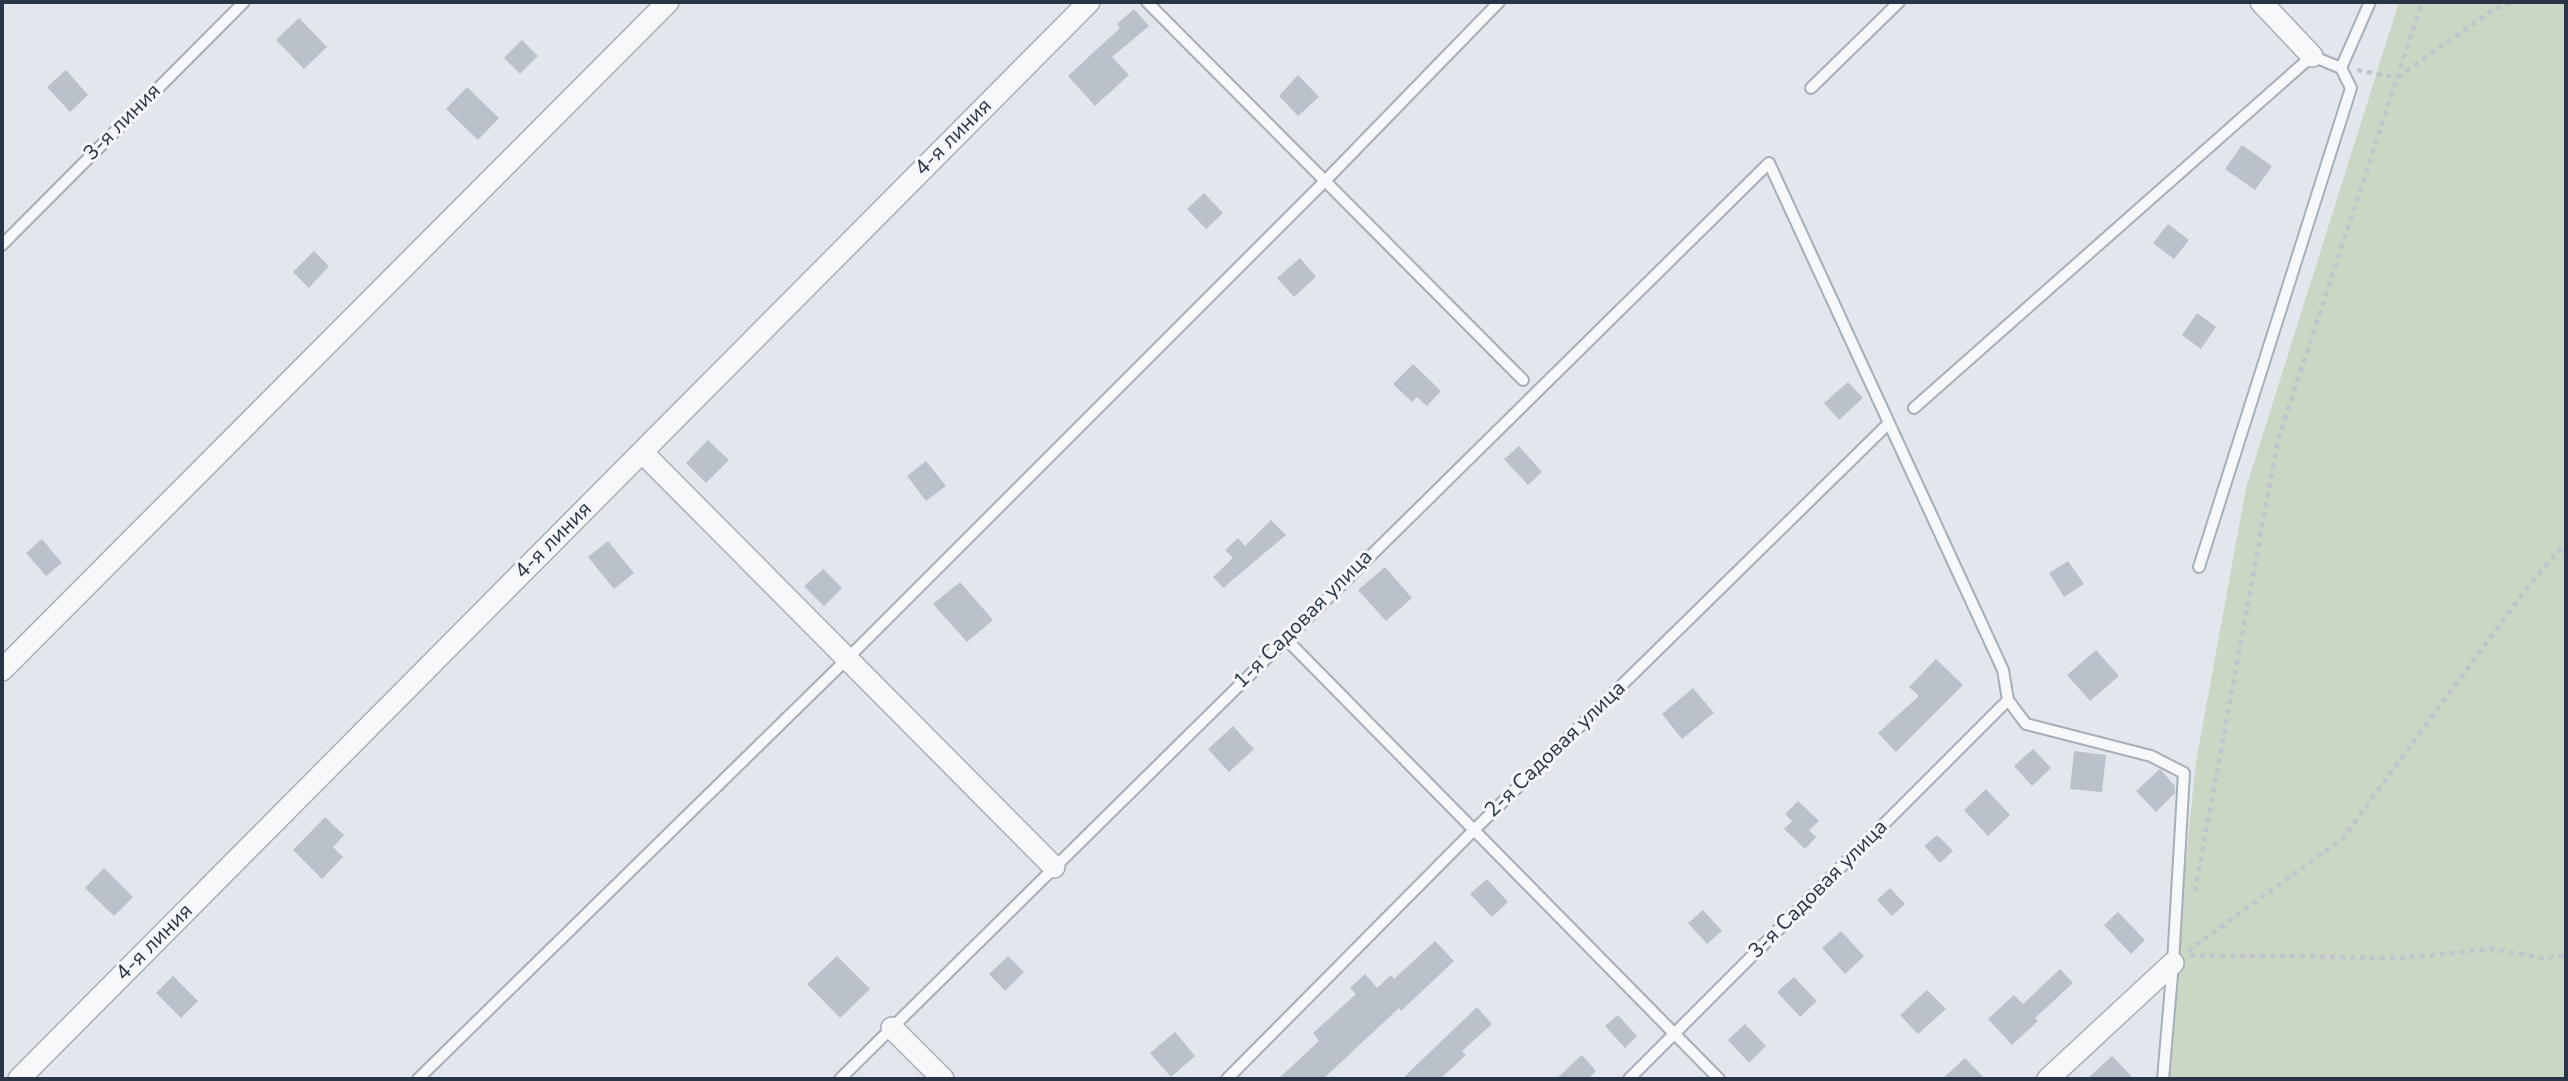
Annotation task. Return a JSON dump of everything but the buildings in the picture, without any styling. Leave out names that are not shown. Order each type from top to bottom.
[{"type":"street","points":[[2,670],[668,2]]},
{"type":"street","name":"4-я линия","points":[[19,1079],[1089,2]]},
{"type":"street","points":[[2261,2],[2312,56]]},
{"type":"street","points":[[642,452],[1054,867]]},
{"type":"street","points":[[2048,1079],[2178,959]]},
{"type":"street","points":[[892,1028],[943,1079]]},
{"type":"lane","name":"3-я линия","points":[[2,245],[244,2]]},
{"type":"lane","points":[[1147,2],[1523,380]]},
{"type":"lane","points":[[418,1079],[848,658],[1324,182],[1499,2]]},
{"type":"lane","points":[[1811,88],[1899,2]]},
{"type":"lane","points":[[2199,568],[2351,88],[2346,68],[2370,2]]},
{"type":"lane","points":[[1914,408],[2312,56],[2346,68]]},
{"type":"lane","name":"1-я Садовая улица","points":[[841,1079],[1769,163],[1888,424]]},
{"type":"lane","points":[[1888,424],[2003,670],[2008,700],[2026,724],[2151,756],[2184,773],[2178,959],[2163,1079]]},
{"type":"lane","name":"2-я Садовая улица","points":[[1227,1079],[1475,830],[1888,424]]},
{"type":"lane","points":[[1285,638],[1720,1079]]},
{"type":"lane","name":"3-я Садовая улица","points":[[1629,1079],[2008,700]]},
{"type":"path","points":[[2193,901],[2278,440],[2422,2]]},
{"type":"path","points":[[2346,68],[2398,77],[2490,12],[2511,2]]},
{"type":"path","points":[[2178,959],[2343,838],[2523,593],[2566,542]]},
{"type":"path","points":[[2178,959],[2186,941]]},
{"type":"path","points":[[2178,959],[2401,958],[2493,949],[2541,958],[2566,956]]},
{"type":"green space","points":[[2399,2],[2566,2],[2566,1079],[2163,1079],[2196,762],[2246,488]]}]
